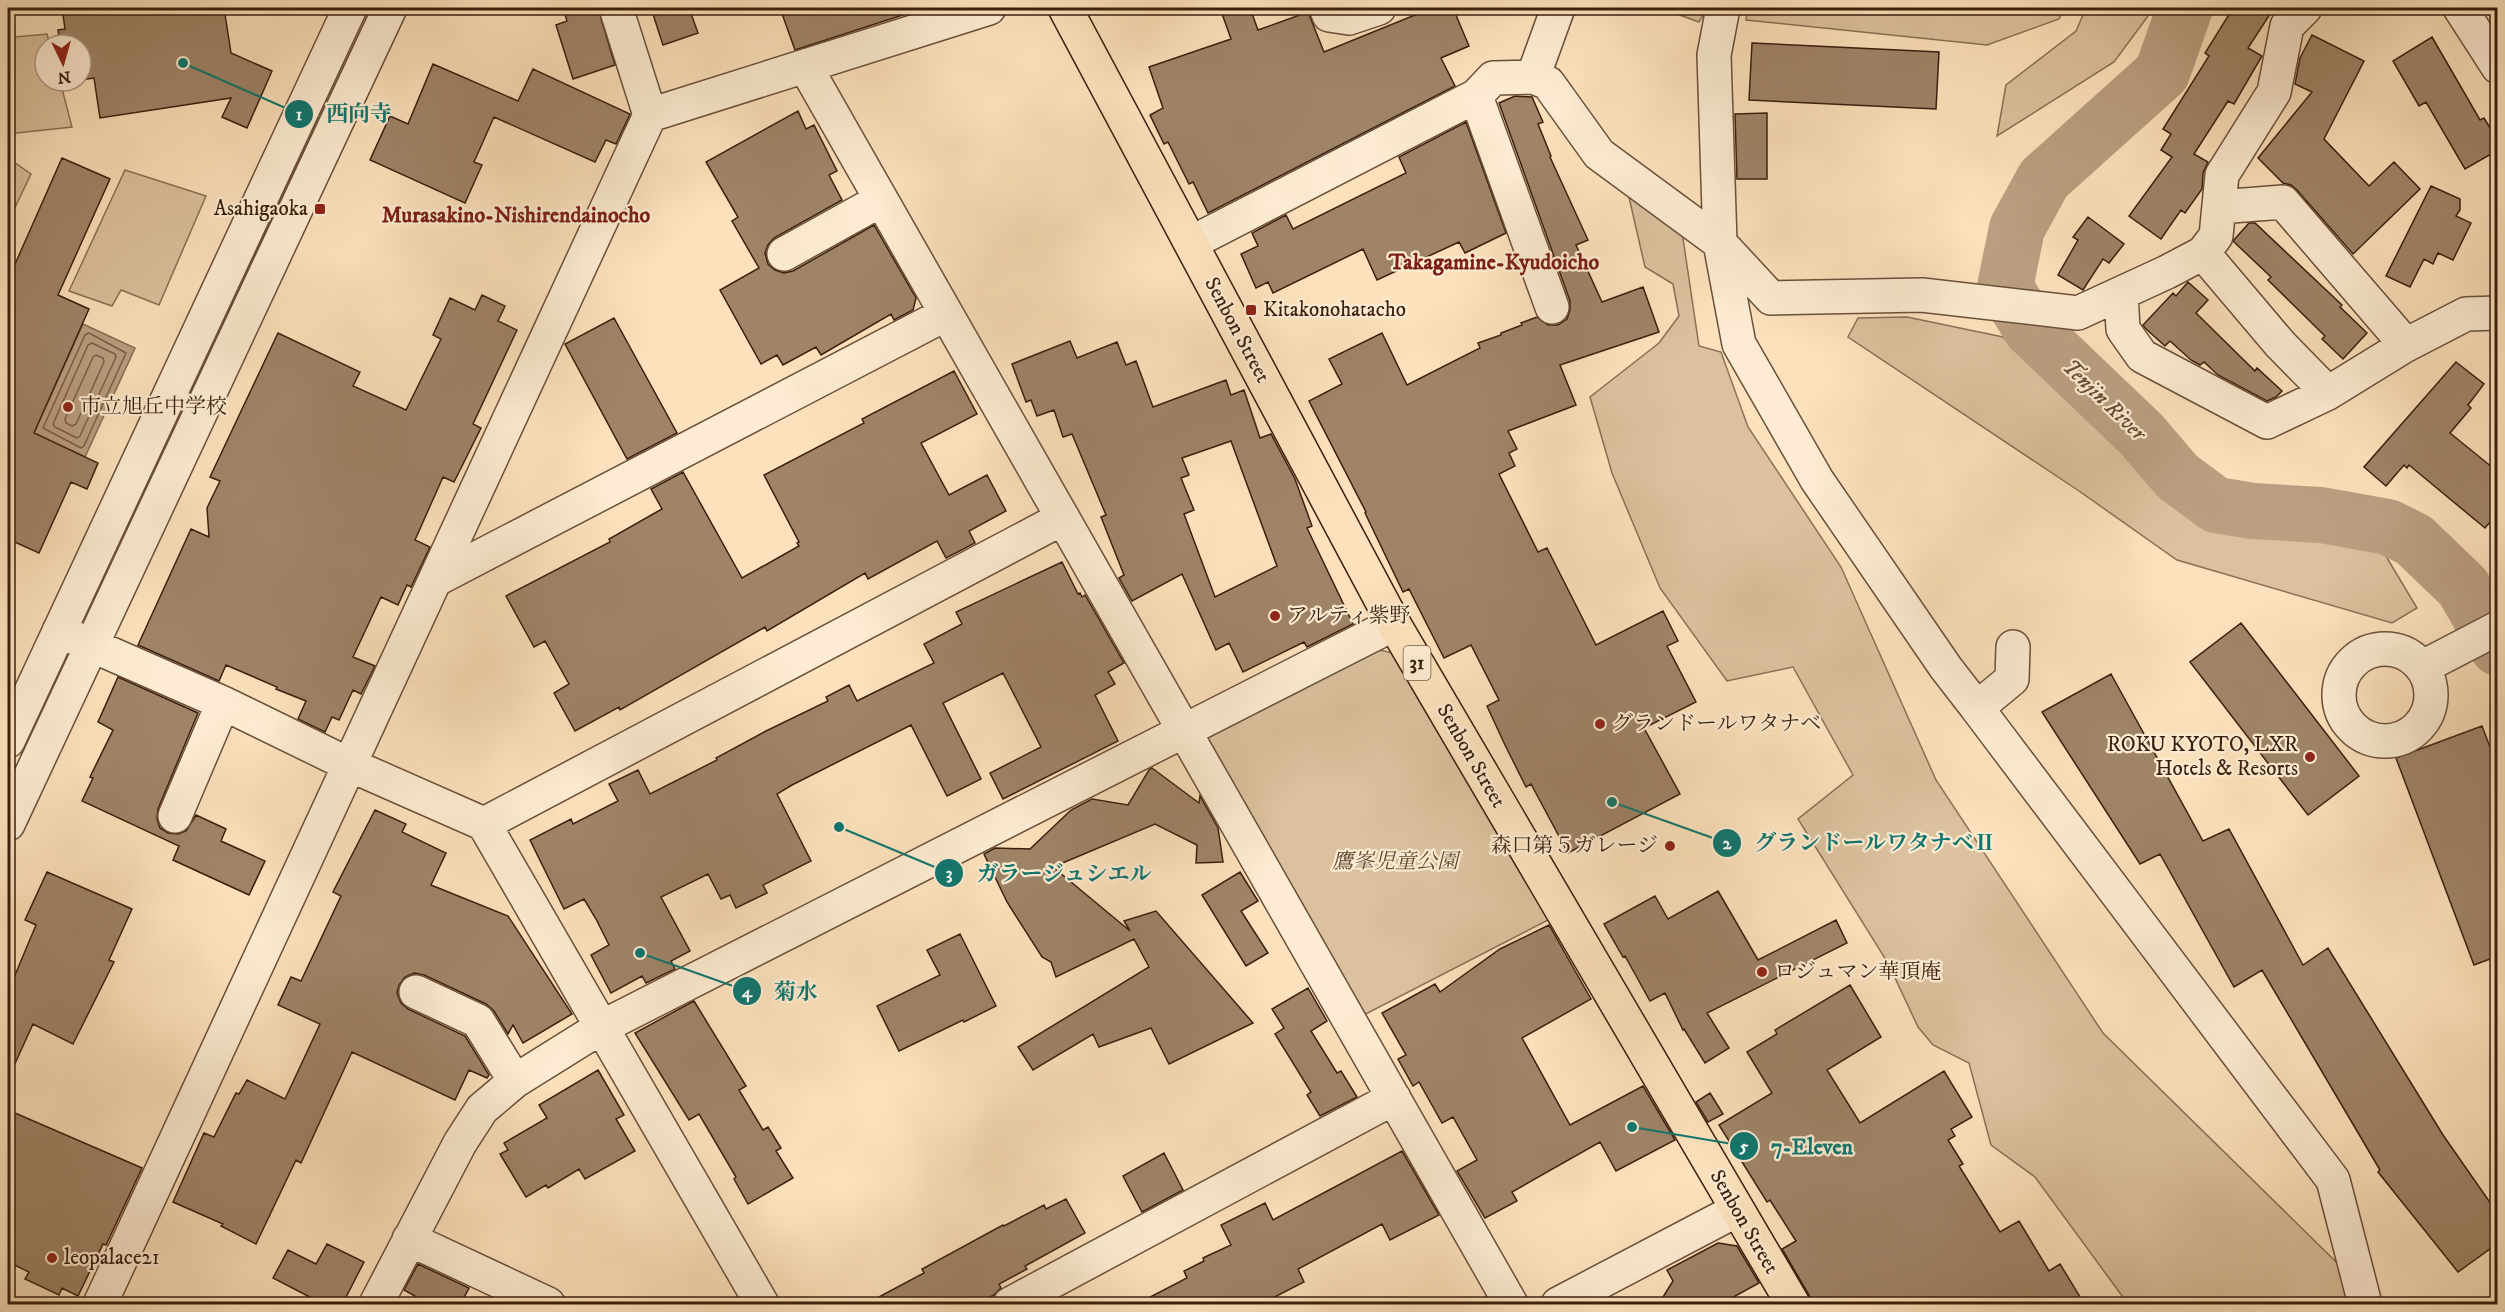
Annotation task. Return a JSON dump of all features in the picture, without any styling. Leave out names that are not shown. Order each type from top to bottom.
[{"type":"main road","name":"Senbon Street","points":[[1065,8],[1394,624],[1793,1305]]},
{"type":"street","points":[[8,741],[350,8]]},
{"type":"street","points":[[8,824],[390,8]]},
{"type":"street","points":[[100,1305],[650,115],[616,8]]},
{"type":"street","points":[[650,115],[989,8]]},
{"type":"street","points":[[1326,8],[1329,15],[1349,18],[1379,8]]},
{"type":"street","points":[[1533,77],[1558,8]]},
{"type":"street","points":[[1723,8],[1714,55],[1720,243],[1739,344],[1817,480],[1946,668],[2333,1180],[2365,1305]]},
{"type":"street","points":[[1191,243],[1476,96],[1494,78],[1533,77],[1548,83],[1599,154],[1720,243],[1771,298],[1922,295],[2078,313],[2204,253],[2216,236],[2222,175],[2274,92],[2287,26],[2305,8]]},
{"type":"street","points":[[2460,8],[2498,67]]},
{"type":"street","points":[[805,66],[1511,1305]]},
{"type":"street","points":[[1476,96],[1552,307]]},
{"type":"street","points":[[268,184],[300,199]]},
{"type":"street","points":[[784,254],[882,200]]},
{"type":"street","points":[[2219,207],[2283,202],[2406,345]]},
{"type":"street","points":[[2204,253],[2280,344],[2328,393]]},
{"type":"street","points":[[2121,294],[2123,329],[2142,356],[2267,422],[2328,393],[2406,345],[2466,314],[2498,313]]},
{"type":"street","points":[[435,580],[946,314]]},
{"type":"street","points":[[484,824],[1063,518]]},
{"type":"street","points":[[376,1305],[460,1143],[482,1109],[515,1081],[600,1028],[1394,624]]},
{"type":"street","points":[[2423,667],[2498,628]]},
{"type":"street","points":[[59,631],[484,824],[762,1305]]},
{"type":"street","points":[[1977,708],[2012,679],[2013,647]]},
{"type":"street","points":[[175,816],[223,704]]},
{"type":"street","points":[[416,992],[478,1021],[515,1081]]},
{"type":"street","points":[[1010,1305],[1394,1098]]},
{"type":"street","points":[[1558,1305],[1737,1210]]},
{"type":"street","points":[[409,1239],[548,1305]]},
{"type":"green space","points":[[8,8],[13,8],[15,37],[33,35],[33,93],[63,93],[72,127],[8,134]]},
{"type":"green space","points":[[1660,8],[1707,8],[1699,22]]},
{"type":"green space","points":[[1748,8],[2065,8],[2059,19],[1987,45],[1746,20]]},
{"type":"green space","points":[[2086,8],[2154,8],[2114,62],[1997,136],[2006,85],[2076,31]]},
{"type":"green space","points":[[8,145],[11,160],[31,174],[8,222]]},
{"type":"green space","points":[[125,170],[206,196],[159,305],[121,290],[112,306],[69,291]]},
{"type":"green space","points":[[1628,193],[1682,232],[1699,346],[1721,352],[1748,427],[1841,567],[1936,780],[2103,1033],[2379,1304],[2128,1304],[2035,1177],[1991,1145],[1969,1063],[1933,1045],[1918,1027],[1888,963],[1798,819],[1853,775],[1793,667],[1727,681],[1660,588],[1612,473],[1590,397],[1659,343],[1679,316],[1673,284],[1645,267]]},
{"type":"green space","points":[[1907,317],[2003,337],[2027,359],[2070,387],[2127,442],[2207,510],[2377,541],[2417,608],[2392,623],[2177,560],[2079,491],[1848,337],[1858,318]]},
{"type":"green space","name":"鷹峯児童公園","points":[[1379,650],[1403,655],[1554,917],[1358,1018],[1207,740],[1217,726]]},
{"type":"water","points":[[83,324],[135,348],[85,457],[34,433]]},
{"type":"building","points":[[62,8],[224,8],[231,53],[272,71],[247,128],[222,117],[231,98],[100,118],[93,78],[93,33],[58,33],[58,30],[65,29]]},
{"type":"building","points":[[563,8],[598,8],[615,65],[573,79],[556,25],[567,21]]},
{"type":"building","points":[[651,8],[689,8],[698,33],[663,45]]},
{"type":"building","points":[[780,8],[908,8],[909,13],[795,50]]},
{"type":"building","points":[[1220,8],[1250,8],[1258,30],[1308,12],[1324,52],[1432,8],[1453,8],[1469,46],[1441,58],[1455,86],[1208,213],[1193,182],[1189,184],[1168,142],[1164,144],[1150,115],[1163,108],[1149,67],[1231,39]]},
{"type":"building","points":[[2233,8],[2274,8],[2248,48],[2262,56],[2234,104],[2228,101],[2194,154],[2208,162],[2203,173],[2202,189],[2185,213],[2181,210],[2161,239],[2129,216],[2172,157],[2161,150],[2171,134],[2163,129],[2209,56],[2205,53]]},
{"type":"building","points":[[2312,35],[2364,61],[2324,139],[2369,186],[2394,162],[2420,189],[2353,254],[2297,190],[2283,183],[2258,158],[2312,92],[2295,84],[2300,58]]},
{"type":"building","points":[[2432,37],[2480,120],[2484,118],[2498,141],[2498,150],[2465,169],[2426,102],[2419,106],[2393,61]]},
{"type":"building","points":[[1752,43],[1939,52],[1936,109],[1749,100]]},
{"type":"building","points":[[433,64],[518,101],[533,69],[630,114],[616,144],[606,140],[595,162],[494,117],[474,162],[482,165],[465,203],[370,160],[390,116],[408,124]]},
{"type":"building","points":[[1515,96],[1532,97],[1543,122],[1538,124],[1550,157],[1588,240],[1576,245],[1602,302],[1643,287],[1659,332],[1560,365],[1576,405],[1508,431],[1517,449],[1509,453],[1515,466],[1499,474],[1538,552],[1547,548],[1596,645],[1663,611],[1678,641],[1667,646],[1696,702],[1644,728],[1680,794],[1568,853],[1531,784],[1526,787],[1505,745],[1487,706],[1499,700],[1471,645],[1444,658],[1409,589],[1403,592],[1366,512],[1309,401],[1342,384],[1329,359],[1382,333],[1407,385],[1480,348],[1478,343],[1501,335],[1501,333],[1522,325],[1521,323],[1537,317],[1548,325],[1558,325],[1567,319],[1570,301],[1499,103]]},
{"type":"building","points":[[798,111],[806,129],[814,125],[837,171],[829,175],[842,200],[774,238],[765,253],[768,264],[784,273],[793,271],[874,225],[916,298],[913,310],[894,320],[891,314],[821,355],[816,347],[783,365],[777,355],[761,364],[720,290],[759,268],[732,221],[738,217],[706,162]]},
{"type":"building","points":[[1767,113],[1767,179],[1737,179],[1735,114]]},
{"type":"building","points":[[1466,122],[1506,233],[1465,253],[1459,242],[1377,280],[1363,249],[1273,293],[1268,282],[1256,288],[1241,254],[1258,246],[1252,233],[1286,215],[1293,229],[1406,173],[1399,157]]},
{"type":"building","points":[[62,158],[110,179],[58,295],[89,309],[34,433],[98,463],[87,489],[71,482],[39,553],[8,539],[8,280]]},
{"type":"building","points":[[2431,186],[2460,199],[2460,210],[2456,216],[2471,223],[2453,260],[2438,253],[2433,264],[2424,259],[2410,287],[2386,276]]},
{"type":"building","points":[[2088,217],[2124,244],[2109,263],[2103,259],[2083,290],[2058,275],[2078,240],[2073,237]]},
{"type":"building","points":[[2249,223],[2255,223],[2342,305],[2340,307],[2367,333],[2343,359],[2322,339],[2325,336],[2268,280],[2271,277],[2233,241]]},
{"type":"building","points":[[2188,282],[2208,300],[2196,313],[2255,371],[2257,368],[2282,391],[2276,397],[2267,401],[2218,375],[2204,362],[2200,365],[2191,360],[2170,341],[2165,346],[2145,328],[2143,325],[2173,293],[2176,296]]},
{"type":"building","points":[[482,295],[505,306],[498,321],[517,330],[473,424],[481,428],[454,482],[443,477],[415,540],[430,547],[411,587],[407,585],[398,605],[381,597],[353,657],[375,666],[361,694],[353,690],[339,720],[332,717],[325,732],[298,719],[306,701],[276,689],[277,687],[226,665],[219,681],[138,645],[191,529],[209,537],[207,508],[220,481],[210,477],[278,333],[360,372],[353,386],[406,410],[441,339],[433,335],[450,298],[475,310]]},
{"type":"building","points":[[614,318],[677,433],[627,459],[565,344]]},
{"type":"building","points":[[1070,341],[1077,358],[1117,342],[1126,365],[1136,361],[1153,407],[1226,380],[1231,395],[1244,390],[1260,438],[1271,434],[1295,479],[1312,526],[1307,528],[1353,624],[1307,647],[1304,642],[1243,672],[1229,643],[1216,650],[1182,574],[1132,601],[1119,578],[1124,575],[1101,517],[1106,515],[1072,434],[1063,437],[1054,410],[1037,416],[1031,400],[1026,402],[1012,364]],"holes":[[[1231,441],[1277,566],[1215,597],[1184,514],[1194,510],[1181,478],[1189,475],[1182,458]]]},
{"type":"building","points":[[2456,362],[2484,384],[2468,405],[2471,408],[2450,433],[2498,472],[2498,513],[2485,528],[2409,465],[2407,468],[2404,465],[2386,486],[2364,467]]},
{"type":"building","points":[[954,371],[977,414],[921,443],[949,495],[987,475],[1006,511],[969,531],[975,543],[946,558],[937,541],[868,579],[865,573],[767,631],[765,627],[620,710],[619,707],[575,731],[554,693],[569,684],[545,641],[534,647],[506,596],[610,542],[609,539],[662,509],[651,489],[683,472],[742,578],[799,546],[764,475],[864,423],[862,419]]},
{"type":"building","points":[[1062,562],[1078,594],[1080,593],[1082,597],[1085,595],[1124,663],[1108,672],[1115,684],[1095,695],[1118,741],[1003,799],[990,773],[1041,747],[1003,673],[943,703],[981,779],[947,796],[911,725],[792,785],[777,794],[811,861],[763,885],[767,893],[736,908],[730,895],[721,899],[708,874],[661,897],[690,951],[671,961],[675,969],[646,983],[642,976],[611,993],[591,955],[609,945],[596,919],[584,899],[564,909],[530,840],[571,819],[573,824],[618,801],[609,784],[638,770],[650,794],[717,760],[716,758],[766,731],[828,701],[826,697],[849,685],[857,701],[934,663],[924,644],[962,624],[956,612]]},
{"type":"building","points":[[2241,623],[2359,776],[2308,815],[2190,662]]},
{"type":"building","points":[[2111,674],[2203,841],[2229,829],[2303,965],[2328,948],[2443,1135],[2498,1214],[2498,1243],[2458,1272],[2378,1172],[2380,1170],[2262,970],[2234,987],[2160,854],[2140,864],[2042,712]]},
{"type":"building","points":[[118,677],[198,713],[158,809],[157,819],[160,828],[168,833],[178,834],[186,831],[196,815],[226,829],[221,841],[265,861],[249,895],[173,860],[179,846],[82,801],[93,778],[90,777],[113,730],[98,722]]},
{"type":"building","points":[[2482,726],[2498,768],[2498,956],[2474,965],[2396,758]]},
{"type":"building","points":[[1152,768],[1199,803],[1200,796],[1218,828],[1223,862],[1196,863],[1197,845],[1155,824],[1053,867],[1130,931],[1124,921],[1156,911],[1253,1023],[1169,1064],[1151,1028],[1099,1047],[1093,1034],[1033,1070],[1018,1047],[1149,967],[1134,939],[1056,977],[1051,962],[1042,957],[1007,902],[984,854],[995,848],[1030,849],[1071,810],[1092,799],[1128,805]]},
{"type":"building","points":[[375,810],[406,824],[402,832],[446,853],[431,885],[508,916],[572,1014],[523,1043],[513,1025],[508,1034],[494,1011],[486,1004],[424,975],[414,973],[405,977],[397,993],[401,1003],[408,1009],[465,1036],[489,1075],[487,1078],[469,1070],[455,1100],[352,1052],[301,1163],[296,1160],[256,1244],[221,1226],[223,1224],[173,1202],[204,1133],[214,1137],[236,1093],[239,1094],[247,1080],[285,1099],[320,1024],[278,1005],[291,977],[301,981],[341,896],[333,892]]},
{"type":"building","points":[[47,872],[132,909],[109,960],[114,962],[73,1044],[33,1024],[8,1079],[8,992],[36,925],[25,920]]},
{"type":"building","points":[[1240,872],[1258,901],[1241,911],[1268,953],[1246,966],[1202,895]]},
{"type":"building","points":[[1718,891],[1758,960],[1836,920],[1847,943],[1707,1013],[1729,1048],[1705,1063],[1683,1030],[1665,993],[1650,1001],[1604,924],[1655,896],[1668,919]]},
{"type":"building","points":[[1549,925],[1591,999],[1522,1038],[1570,1125],[1643,1086],[1675,1140],[1616,1171],[1600,1142],[1512,1192],[1517,1201],[1485,1218],[1457,1171],[1477,1160],[1453,1117],[1442,1123],[1419,1082],[1413,1086],[1398,1059],[1406,1055],[1382,1013],[1435,984],[1440,992],[1500,949]]},
{"type":"building","points":[[960,934],[996,1006],[899,1051],[877,1006],[940,975],[927,950]]},
{"type":"building","points":[[1850,985],[1881,1037],[1827,1070],[1860,1123],[1944,1071],[1972,1117],[1951,1129],[1955,1136],[1948,1140],[1963,1164],[1959,1166],[2000,1232],[2019,1221],[2049,1271],[2060,1264],[2085,1305],[1812,1305],[1809,1295],[1782,1249],[1796,1241],[1770,1200],[1767,1202],[1719,1125],[1772,1093],[1747,1052],[1777,1034],[1775,1030]]},
{"type":"building","points":[[1308,988],[1327,1021],[1311,1031],[1337,1073],[1341,1071],[1357,1097],[1320,1116],[1307,1095],[1311,1092],[1275,1034],[1284,1028],[1272,1009]]},
{"type":"building","points":[[694,1001],[746,1086],[739,1090],[763,1130],[768,1127],[781,1148],[776,1151],[793,1178],[748,1204],[734,1179],[736,1177],[699,1114],[689,1120],[635,1033]]},
{"type":"building","points":[[598,1070],[624,1115],[616,1119],[635,1151],[585,1179],[579,1169],[548,1188],[546,1185],[526,1197],[500,1154],[508,1150],[504,1143],[547,1118],[539,1105]]},
{"type":"building","points":[[1710,1093],[1723,1114],[1708,1122],[1696,1102]]},
{"type":"building","points":[[8,1110],[142,1168],[106,1245],[103,1244],[78,1296],[62,1288],[59,1295],[25,1279],[29,1272],[8,1262]]},
{"type":"building","points":[[1402,1151],[1439,1215],[1390,1240],[1382,1224],[1298,1269],[1304,1282],[1259,1305],[1135,1305],[1187,1278],[1184,1271],[1204,1261],[1203,1258],[1231,1245],[1221,1225],[1265,1203],[1273,1220]]},
{"type":"building","points":[[1164,1153],[1183,1190],[1142,1212],[1123,1176]]},
{"type":"building","points":[[1066,1199],[1085,1233],[1025,1266],[1027,1269],[999,1284],[1001,1288],[994,1295],[975,1305],[864,1305],[924,1273],[922,1269],[1003,1225],[1044,1205],[1046,1209]]},
{"type":"building","points":[[1718,1243],[1737,1246],[1759,1283],[1719,1305],[1658,1305],[1673,1281],[1667,1270]]},
{"type":"building","points":[[327,1244],[364,1262],[342,1305],[325,1305],[273,1278],[288,1250],[316,1264]]},
{"type":"building","points":[[418,1264],[469,1288],[460,1305],[411,1305],[415,1296],[404,1290]]},
{"type":"waterway","name":"Tenjin River","points":[[2185,8],[2162,73],[2044,179],[2017,228],[2005,287],[2031,329],[2141,434],[2178,477],[2216,505],[2253,511],[2321,515],[2388,527],[2414,540],[2463,587],[2498,648]]},
{"type":"place","name":"西向寺","points":[[183,63]]},
{"type":"place","name":"Asahigaoka","points":[[320,209]]},
{"type":"place","name":"Kitakonohatacho","points":[[1251,310]]},
{"type":"place","name":"市立旭丘中学校","points":[[68,407]]},
{"type":"place","name":"アルティ紫野","points":[[1275,616]]},
{"type":"place","name":"グランドールワタナベ","points":[[1600,724]]},
{"type":"place","name":"ROKU KYOTO, LXR Hotels & Resorts","points":[[2310,757]]},
{"type":"place","name":"グランドールワタナベⅡ","points":[[1612,802]]},
{"type":"place","name":"ガラージュシエル","points":[[839,827]]},
{"type":"place","name":"森口第５ガレージ","points":[[1670,846]]},
{"type":"place","name":"菊水","points":[[640,953]]},
{"type":"place","name":"ロジュマン華頂庵","points":[[1762,972]]},
{"type":"place","name":"7-Eleven","points":[[1632,1127]]},
{"type":"place","name":"leopalace21","points":[[52,1258]]},
{"type":"district","name":"Murasakino-Nishirendainocho","points":[[516,215]]},
{"type":"district","name":"Takagamine-Kyudoicho","points":[[1494,262]]}]
